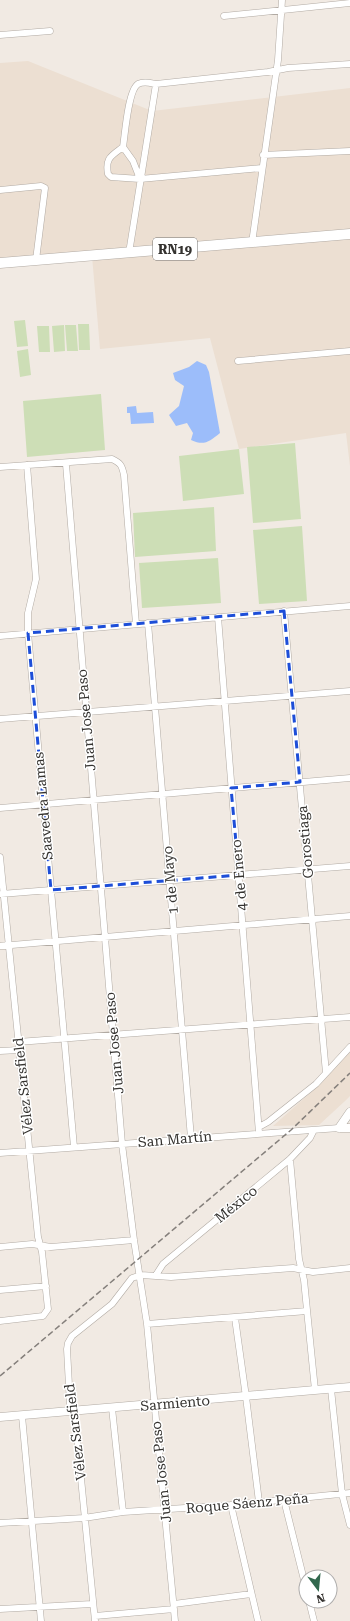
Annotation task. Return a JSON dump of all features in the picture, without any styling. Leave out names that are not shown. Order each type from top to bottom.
[{"type":"main road","name":"RN19","points":[[0,263],[350,234]]},
{"type":"street","points":[[252,243],[276,70],[282,0]]},
{"type":"street","points":[[224,16],[350,4]]},
{"type":"street","points":[[0,35],[50,31]]},
{"type":"street","points":[[140,179],[132,161],[123,147],[128,111],[134,88],[145,82],[156,84],[288,68],[350,64]]},
{"type":"street","points":[[129,253],[156,84]]},
{"type":"street","points":[[123,147],[110,157],[107,162],[108,174],[116,178],[140,179],[262,168]]},
{"type":"street","points":[[263,155],[350,151]]},
{"type":"street","points":[[0,190],[41,186],[45,188],[36,260]]},
{"type":"street","points":[[238,360],[350,351]]},
{"type":"street","points":[[0,467],[66,464],[112,459],[119,462],[123,467],[136,624]]},
{"type":"street","name":"Juan Jose Paso","points":[[66,464],[78,629],[122,1144],[134,1240],[141,1275],[147,1324],[175,1621]]},
{"type":"street","name":"Saavedra Lamas","points":[[27,465],[36,580],[28,613],[28,634],[74,1147]]},
{"type":"street","points":[[0,636],[350,606]]},
{"type":"street","name":"Gorostiaga","points":[[284,612],[326,1073]]},
{"type":"street","name":"4 de Enero","points":[[218,617],[259,1130]]},
{"type":"street","name":"1 de Mayo","points":[[148,623],[191,1138]]},
{"type":"street","points":[[0,719],[350,691]]},
{"type":"street","points":[[0,808],[350,778]]},
{"type":"street","name":"Vélez Sarsfield","points":[[0,857],[2,894],[9,945],[29,1151],[48,1309],[46,1314],[43,1316],[0,1321]]},
{"type":"street","points":[[2,894],[350,866]]},
{"type":"street","points":[[0,946],[350,916]]},
{"type":"street","points":[[18,1042],[350,1017]]},
{"type":"street","points":[[259,1130],[293,1103],[326,1073],[350,1047]]},
{"type":"street","points":[[0,1052],[19,1050]]},
{"type":"street","points":[[339,1128],[350,1112]]},
{"type":"street","name":"San Martín","points":[[0,1153],[191,1138],[259,1130],[314,1130],[350,1128]]},
{"type":"street","name":"México","points":[[156,1275],[163,1264],[290,1159],[310,1138],[314,1130]]},
{"type":"street","points":[[290,1159],[299,1259],[302,1270],[315,1390]]},
{"type":"street","points":[[0,1247],[40,1245],[51,1247],[134,1240]]},
{"type":"street","points":[[141,1275],[171,1277],[293,1268],[313,1272],[350,1268]]},
{"type":"street","name":"Vélez Sarsfield","points":[[95,1619],[92,1604],[73,1412],[70,1404],[67,1349],[68,1343],[72,1336],[112,1304],[130,1280],[141,1275]]},
{"type":"street","points":[[0,1290],[46,1286]]},
{"type":"street","points":[[147,1324],[306,1311]]},
{"type":"street","points":[[235,1318],[258,1502]]},
{"type":"street","name":"Sarmiento","points":[[0,1418],[350,1387]]},
{"type":"street","points":[[330,1389],[342,1494],[350,1525]]},
{"type":"street","points":[[112,1408],[123,1512]]},
{"type":"street","points":[[22,1416],[41,1621]]},
{"type":"street","name":"Roque Sáenz Peña","points":[[0,1522],[84,1518],[123,1512],[231,1505],[350,1493]]},
{"type":"street","points":[[284,1500],[301,1569]]},
{"type":"street","points":[[231,1505],[258,1621]]},
{"type":"street","points":[[95,1619],[251,1594]]},
{"type":"street","points":[[0,1609],[92,1604]]},
{"type":"street","points":[[311,1609],[314,1621]]},
{"type":"highlighted area","points":[[284,611],[300,782],[231,788],[239,875],[51,890],[28,633]]},
{"type":"shaded area","points":[[28,61],[152,111],[350,88],[350,466],[346,433],[239,449],[210,338],[100,349],[92,256],[0,263],[0,63]]},
{"type":"shaded area","points":[[350,1052],[350,1096],[345,1101],[319,1125],[273,1126],[318,1086]]},
{"type":"green space","points":[[25,320],[28,346],[17,347],[14,321]]},
{"type":"green space","points":[[78,324],[89,324],[90,350],[79,350]]},
{"type":"green space","points":[[64,325],[65,351],[54,352],[52,326]]},
{"type":"green space","points":[[65,325],[76,325],[78,351],[67,351]]},
{"type":"green space","points":[[37,326],[49,326],[50,352],[39,352]]},
{"type":"green space","points":[[28,349],[31,375],[20,377],[17,351]]},
{"type":"green space","points":[[101,394],[105,450],[27,457],[23,401]]},
{"type":"green space","points":[[295,443],[301,519],[253,523],[247,447]]},
{"type":"green space","points":[[239,449],[244,494],[183,501],[179,456]]},
{"type":"green space","points":[[214,507],[216,551],[135,557],[133,513]]},
{"type":"green space","points":[[302,526],[307,601],[259,604],[253,530]]},
{"type":"green space","points":[[218,558],[221,603],[142,608],[139,563]]},
{"type":"water","points":[[197,361],[206,365],[209,372],[220,433],[209,441],[203,443],[191,440],[193,433],[187,423],[176,426],[169,415],[179,406],[184,386],[175,380],[173,373],[189,367]]},
{"type":"water","points":[[136,406],[137,413],[153,412],[154,423],[131,424],[130,413],[127,413],[127,407]]},
{"type":"railway","points":[[0,1376],[291,1130],[350,1073]]}]
